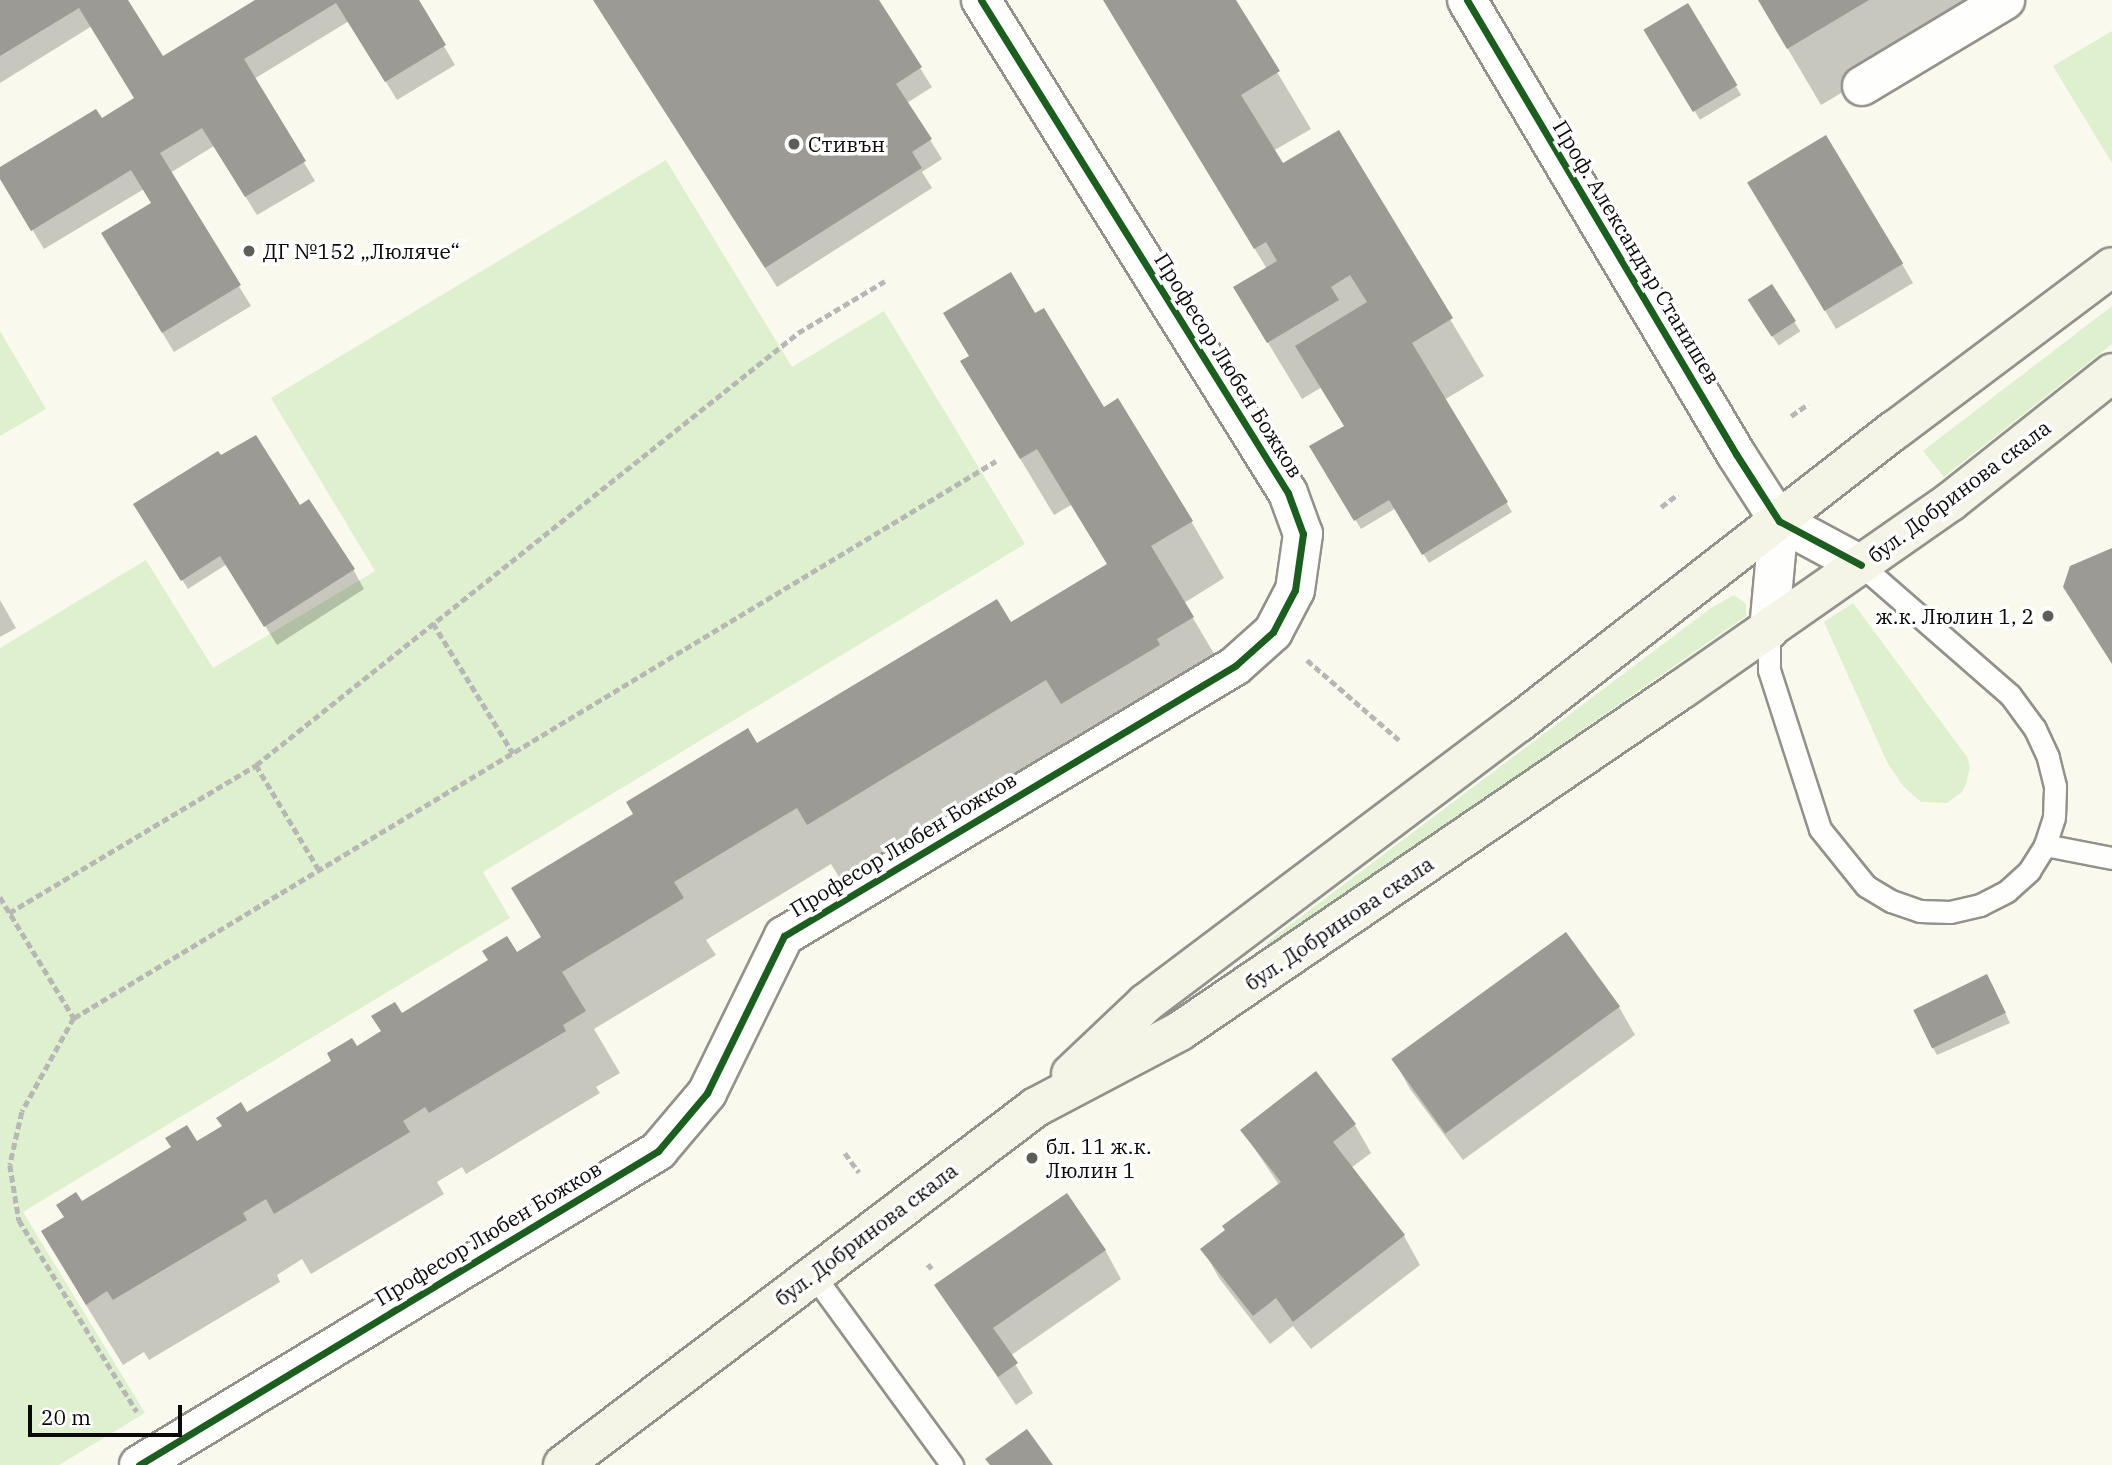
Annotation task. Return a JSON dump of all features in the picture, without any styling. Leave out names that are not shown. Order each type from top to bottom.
[{"type":"main road","points":[[1036,1107],[1146,1003],[1518,723],[2112,267]]},
{"type":"main road","name":"бул. Добринова скала","points":[[563,1465],[812,1273],[1036,1107],[1180,1031],[1769,630],[1950,502],[2112,373]]},
{"type":"street","name":"Професор Любен Божков","points":[[150,1458],[658,1151],[707,1093],[784,936],[1235,666],[1273,632],[1295,590],[1303,534],[1288,493],[981,0]]},
{"type":"street","name":"Проф. Александър Станишев","points":[[1467,0],[1736,454],[1779,521]]},
{"type":"street","points":[[1862,86],[2005,0]]},
{"type":"street","points":[[1769,630],[1779,521],[1861,565]]},
{"type":"lane","points":[[1769,630],[1769,670],[1820,829],[1866,886],[1891,901],[1920,911],[1950,912],[1980,905],[2007,891],[2029,871],[2045,845],[2054,817],[2055,786],[2048,757],[2035,729],[2010,695],[1861,565]]},
{"type":"lane","points":[[2045,845],[2112,858]]},
{"type":"lane","points":[[812,1273],[952,1465]]},
{"type":"path","points":[[9,913],[256,765],[798,334],[886,281]]},
{"type":"path","points":[[1791,416],[1808,404]]},
{"type":"path","points":[[150,1458],[19,1220],[10,1165],[22,1112],[74,1018],[996,461]]},
{"type":"path","points":[[1661,507],[1678,495]]},
{"type":"path","points":[[433,623],[513,753]]},
{"type":"path","points":[[1273,632],[1399,740]]},
{"type":"path","points":[[256,765],[319,870]]},
{"type":"path","points":[[0,897],[74,1018]]},
{"type":"path","points":[[845,1153],[859,1172]]},
{"type":"path","points":[[928,1264],[932,1269]]},
{"type":"green space","points":[[2112,31],[2112,163],[2053,66]]},
{"type":"green space","points":[[666,160],[792,367],[884,311],[1025,544],[483,872],[510,918],[23,1212],[145,1413],[59,1465],[0,1465],[0,648],[146,560],[213,668],[375,571],[271,398]]},
{"type":"green space","points":[[2112,306],[2112,344],[1944,477],[1923,451]]},
{"type":"green space","points":[[0,331],[46,409],[0,436]]},
{"type":"green space","points":[[1734,595],[1746,604],[1746,616],[1269,948],[1266,943],[1711,608]]},
{"type":"green space","points":[[1853,603],[1967,757],[1970,767],[1966,784],[1962,792],[1947,803],[1921,802],[1903,786],[1888,764],[1824,622]]},
{"type":"building","points":[[0,0],[128,0],[163,56],[255,0],[419,0],[446,45],[385,82],[336,3],[244,59],[306,161],[245,197],[202,128],[160,153],[241,285],[162,333],[101,233],[151,203],[131,170],[31,231],[0,179],[0,167],[96,109],[102,118],[134,98],[79,8],[0,56]]},
{"type":"building","points":[[593,0],[879,0],[922,67],[896,84],[932,139],[912,152],[922,168],[765,268]]},
{"type":"building","points":[[1103,0],[1236,0],[1280,71],[1241,95],[1283,163],[1339,130],[1453,318],[1412,343],[1508,502],[1422,555],[1389,500],[1354,521],[1309,446],[1344,426],[1295,346],[1367,302],[1350,275],[1331,287],[1339,300],[1267,343],[1233,287],[1277,261],[1266,242],[1254,249]]},
{"type":"building","points":[[1758,0],[1869,0],[1787,49]]},
{"type":"building","points":[[1688,3],[1737,85],[1693,112],[1643,30]]},
{"type":"building","points":[[1826,135],[1903,264],[1824,311],[1747,182]]},
{"type":"building","points":[[1011,272],[1035,313],[1044,308],[1104,407],[1118,398],[1193,521],[1151,546],[1194,617],[1157,639],[1160,645],[1061,704],[1046,680],[807,825],[797,808],[674,882],[684,898],[562,972],[586,1011],[563,1025],[566,1031],[429,1113],[425,1107],[403,1121],[410,1132],[274,1214],[266,1199],[243,1213],[247,1220],[113,1300],[107,1291],[86,1305],[41,1231],[64,1217],[56,1205],[76,1192],[82,1201],[171,1147],[165,1138],[187,1125],[197,1141],[222,1126],[216,1118],[241,1102],[247,1112],[331,1061],[327,1053],[352,1038],[357,1046],[381,1031],[371,1016],[395,1002],[402,1013],[488,960],[482,951],[507,936],[517,952],[541,937],[511,888],[633,814],[626,802],[748,728],[757,743],[997,599],[1011,622],[1107,564],[1037,449],[1020,459],[960,361],[969,356],[943,313]]},
{"type":"building","points":[[1772,284],[1796,321],[1772,337],[1748,300]]},
{"type":"building","points":[[256,435],[300,505],[309,499],[355,569],[264,627],[220,556],[181,581],[133,504],[218,451],[221,455]]},
{"type":"building","points":[[2112,548],[2112,664],[2063,587],[2070,566]]},
{"type":"building","points":[[1566,932],[1620,1006],[1445,1133],[1391,1059]]},
{"type":"building","points":[[1987,974],[2006,1013],[1932,1049],[1913,1010]]},
{"type":"building","points":[[1316,1071],[1356,1124],[1333,1142],[1405,1235],[1293,1322],[1276,1298],[1253,1316],[1200,1249],[1225,1230],[1222,1226],[1281,1182],[1240,1130]]},
{"type":"building","points":[[1067,1193],[1106,1250],[993,1328],[1018,1363],[998,1377],[934,1285]]},
{"type":"building","points":[[1027,1429],[1053,1465],[990,1465],[985,1459]]},
{"type":"cycle path","points":[[139,1465],[658,1151],[707,1093],[784,936],[1235,666],[1273,632],[1295,590],[1303,534],[1288,493],[981,0]]},
{"type":"cycle path","points":[[1467,0],[1736,454],[1779,521],[1861,565]]},
{"type":"place","name":"Стивън","points":[[794,144]]},
{"type":"place","name":"ДГ №152 „Люляче“","points":[[249,251]]},
{"type":"place","name":"ж.к. Люлин 1, 2","points":[[2048,616]]},
{"type":"place","name":"бл. 11 ж.к. Люлин 1","points":[[1032,1158]]}]
